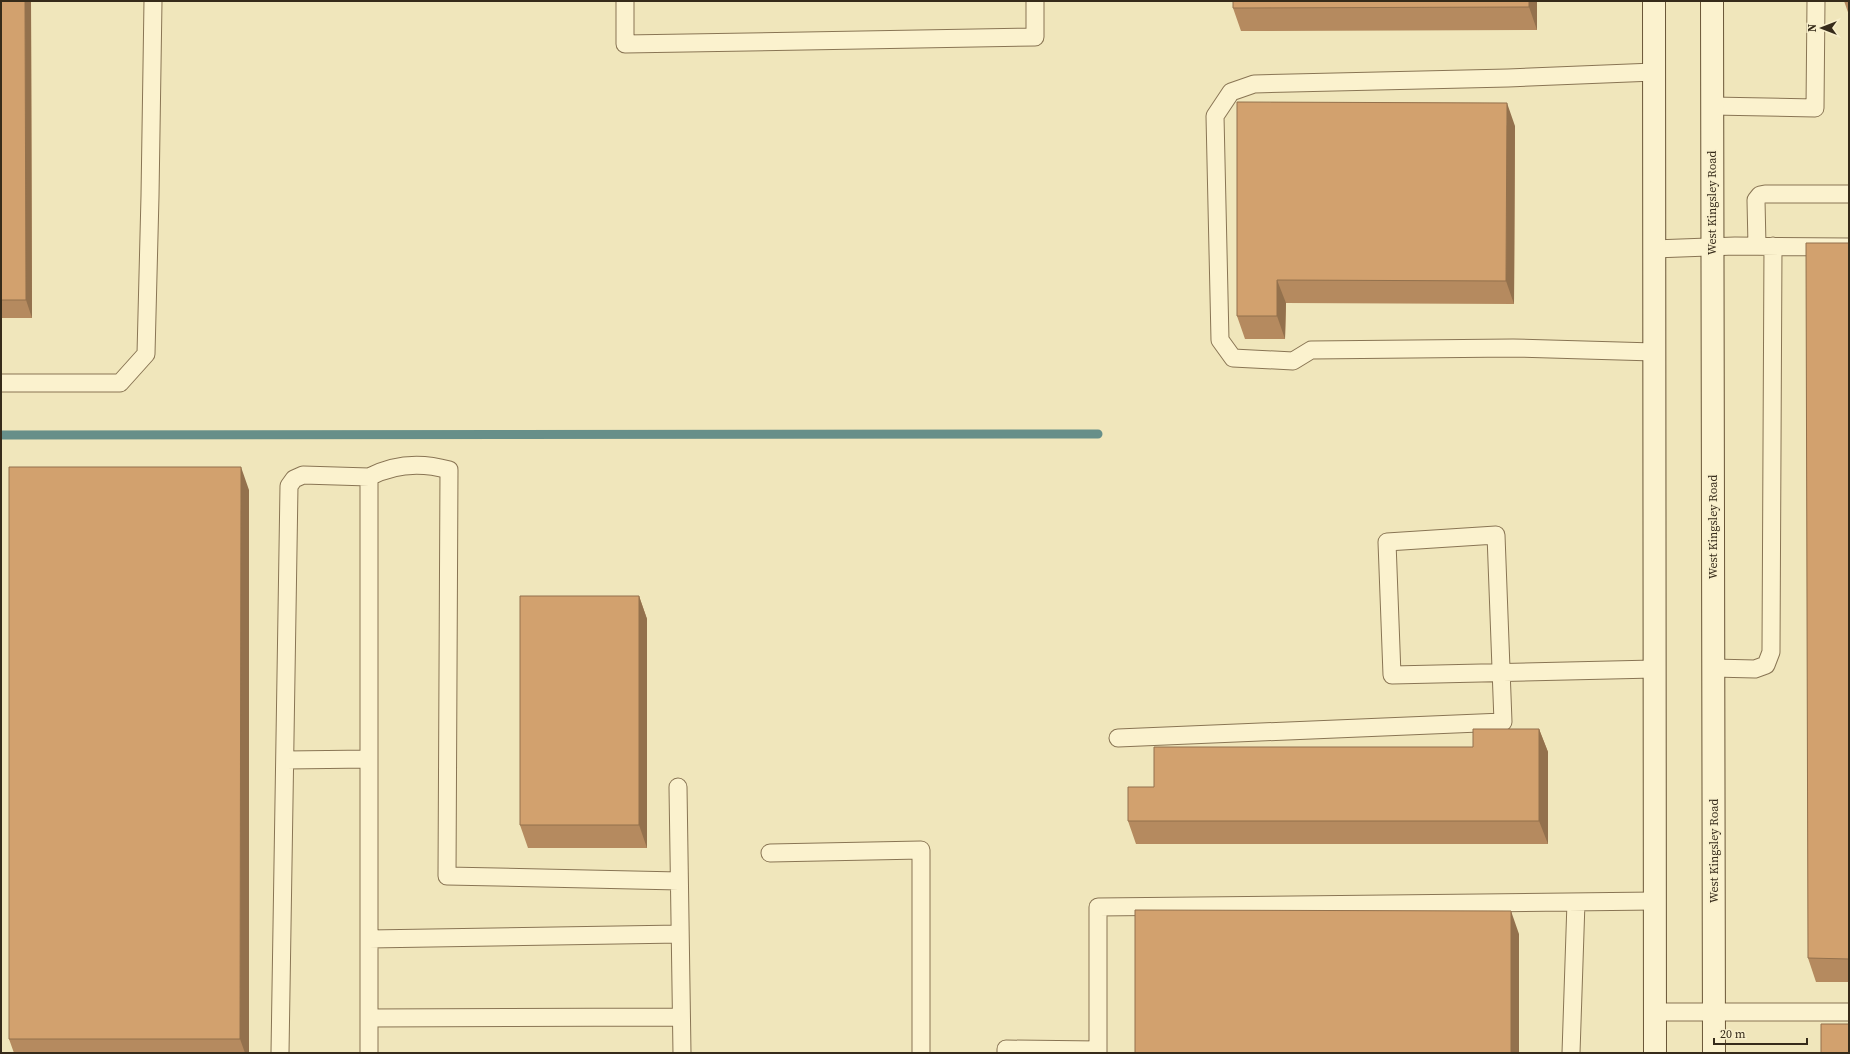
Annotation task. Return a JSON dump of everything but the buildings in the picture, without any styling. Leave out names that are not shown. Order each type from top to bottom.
[{"type":"main road","points":[[1654,1],[1655,1053]]},
{"type":"main road","name":"West Kingsley Road","points":[[1712,1],[1714,1053]]},
{"type":"lane","points":[[1,383],[120,383],[146,354],[150,196],[152,1]]},
{"type":"lane","points":[[625,1],[625,44],[1035,37],[1035,1]]},
{"type":"lane","points":[[1712,106],[1815,108],[1816,1]]},
{"type":"lane","points":[[1654,72],[1508,78],[1254,84],[1231,92],[1216,116],[1220,340],[1232,358],[1294,361],[1311,350],[1513,348],[1654,352]]},
{"type":"lane","points":[[1713,668],[1755,669],[1766,665],[1771,652],[1765,246],[1756,200],[1760,195],[1765,194],[1849,194]]},
{"type":"lane","points":[[1654,249],[1765,246],[1849,247]]},
{"type":"lane","points":[[280,1053],[286,760],[289,486],[294,479],[303,475],[368,477],[382,470],[407,464],[437,466],[449,470],[447,876],[679,881]]},
{"type":"lane","points":[[368,477],[368,1053]]},
{"type":"lane","points":[[1118,738],[1503,722],[1500,672],[1496,535],[1386,542],[1392,675],[1500,672],[1654,669]]},
{"type":"lane","points":[[286,760],[368,759]]},
{"type":"lane","points":[[678,788],[682,1053]]},
{"type":"lane","points":[[770,853],[921,850],[921,1053]]},
{"type":"lane","points":[[1006,1053],[1006,1049],[1098,1052],[1098,906],[1655,901]]},
{"type":"lane","points":[[1571,1053],[1576,902]]},
{"type":"lane","points":[[368,939],[680,934]]},
{"type":"lane","points":[[1655,1012],[1849,1012]]},
{"type":"lane","points":[[368,1018],[681,1017]]},
{"type":"waterway","points":[[1,435],[1098,434]]}]
